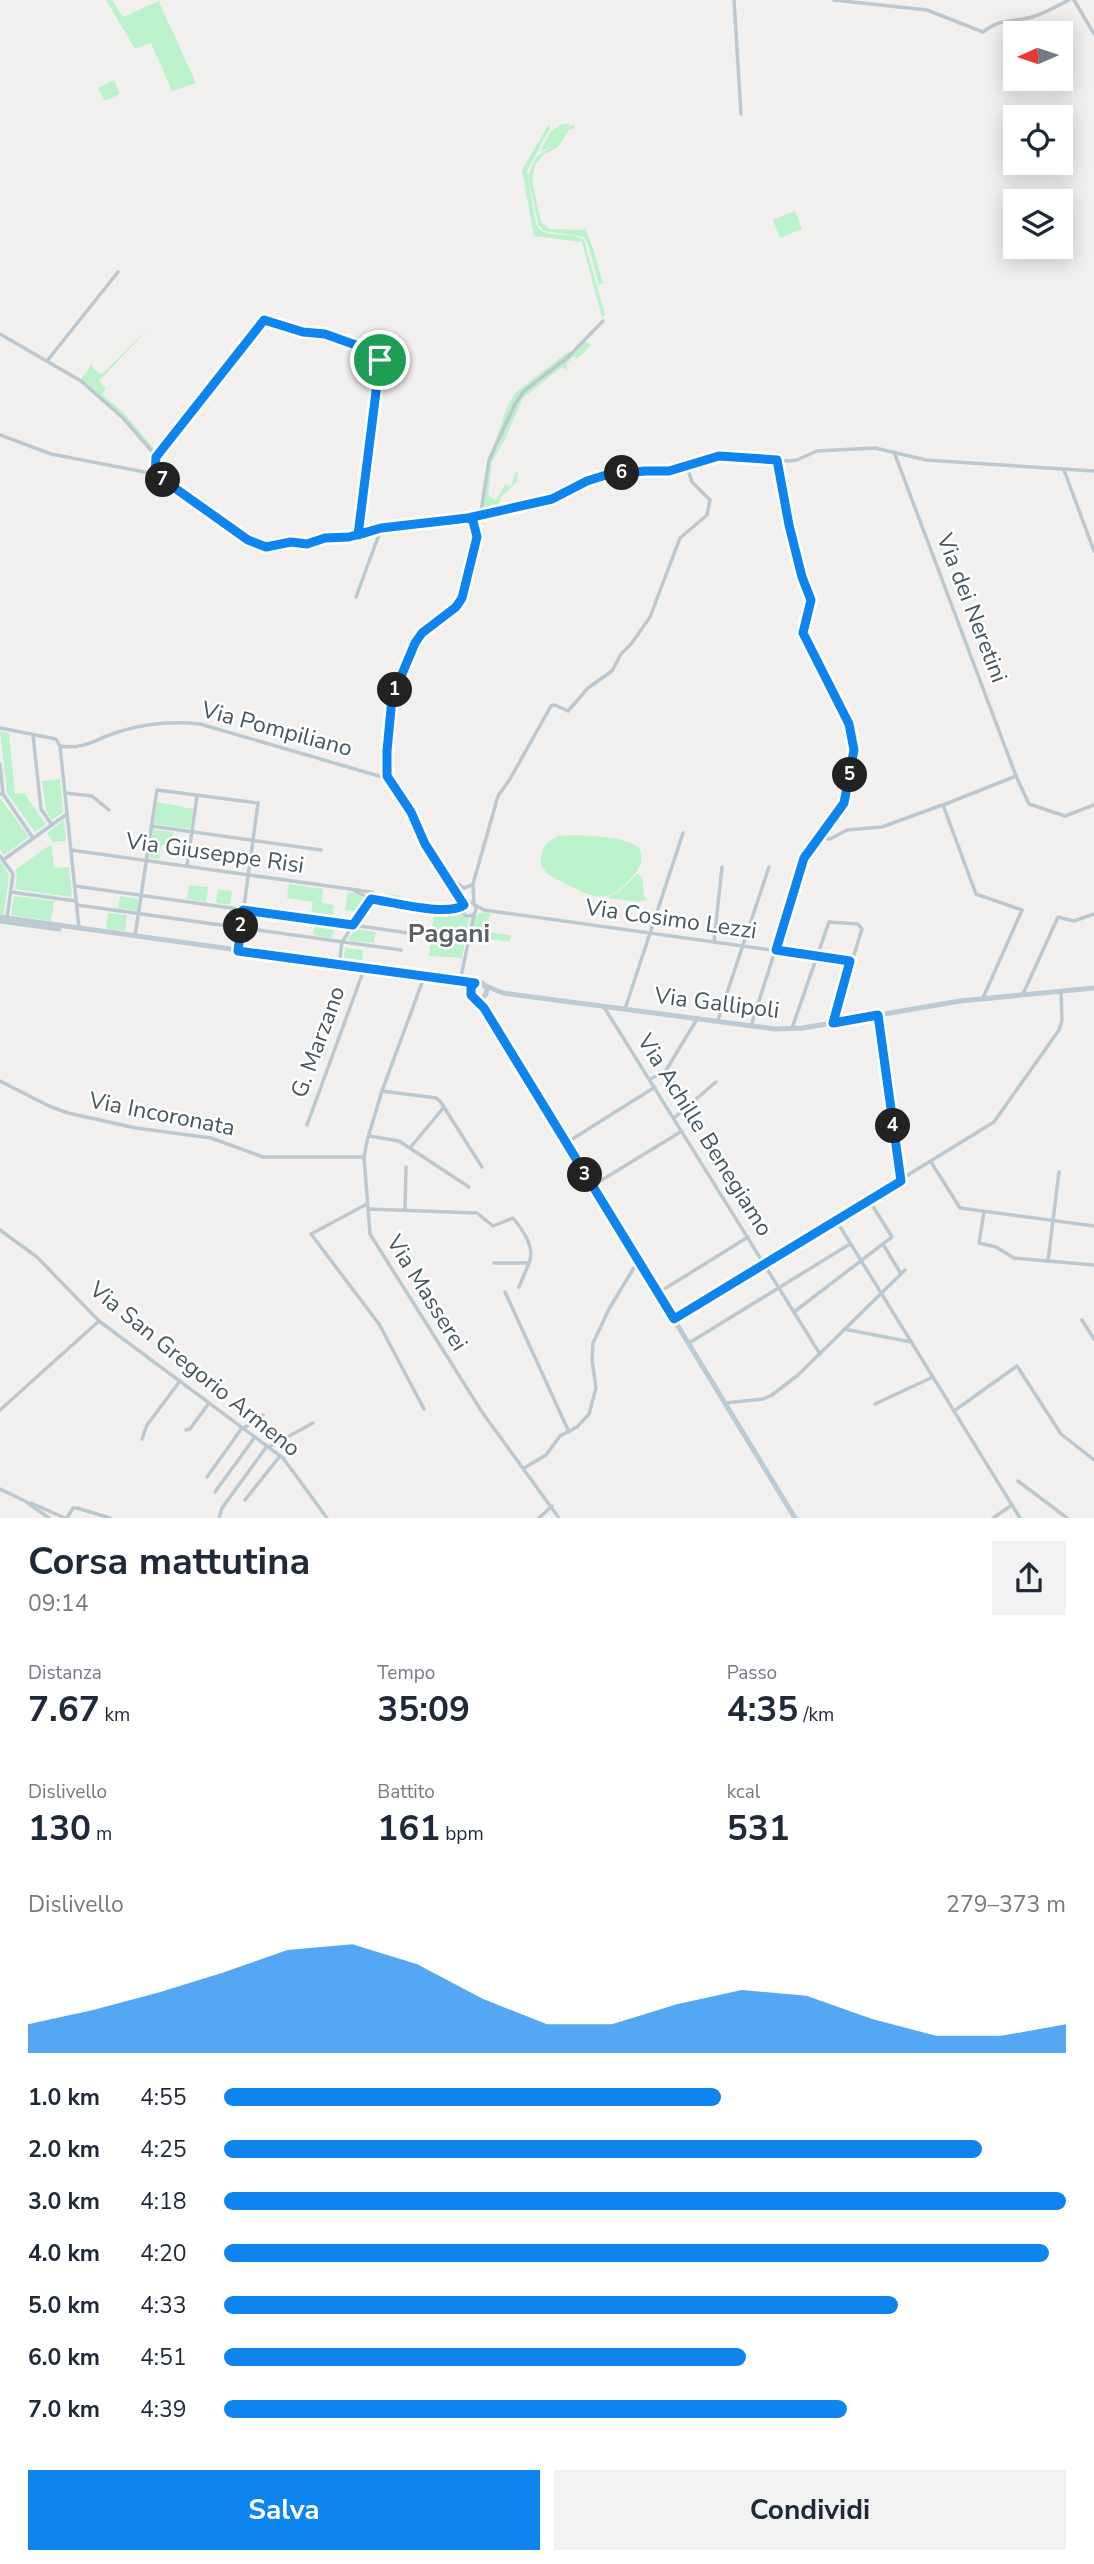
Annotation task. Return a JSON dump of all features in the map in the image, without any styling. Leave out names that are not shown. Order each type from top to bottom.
[{"type":"main road","name":"Via Gallipoli","points":[[0,919],[482,983],[503,993],[751,1027],[792,1029],[983,998],[1094,988]]},
{"type":"main road","points":[[0,919],[467,987],[484,1008],[795,1517]]},
{"type":"main road","points":[[473,996],[471,987],[475,983]]},
{"type":"main road","points":[[484,1008],[486,986]]},
{"type":"main road","name":"Via Gallipoli","points":[[473,996],[503,993]]},
{"type":"street","points":[[734,0],[741,114]]},
{"type":"street","points":[[834,0],[927,9],[983,32],[992,24],[1028,18],[1072,0],[1094,34]]},
{"type":"street","points":[[47,360],[118,272]]},
{"type":"street","points":[[155,474],[156,457],[264,320],[303,332],[325,334],[378,353],[380,360],[358,535]]},
{"type":"street","points":[[472,895],[466,899],[459,897],[425,844],[411,812],[387,776],[392,698],[419,636],[459,603],[466,587],[489,460],[520,395],[567,358],[603,321]]},
{"type":"street","points":[[0,334],[75,377],[123,418],[156,457]]},
{"type":"street","points":[[0,435],[51,454],[155,474],[260,546],[291,542],[307,544],[381,528],[480,516],[552,499],[587,481],[606,475],[669,471],[719,456],[797,460],[817,451],[875,448],[926,460],[1094,471]]},
{"type":"street","name":"Via dei Neretini","points":[[894,452],[1016,776],[1029,804],[1065,816],[1094,805]]},
{"type":"street","points":[[751,1027],[804,858],[844,803],[854,742],[841,705],[803,633],[811,600],[802,577],[789,525],[777,460]]},
{"type":"street","points":[[460,982],[471,921],[469,905],[473,884],[498,796],[551,706],[568,711],[588,688],[612,671],[621,654],[650,617],[680,538],[708,515],[710,500],[692,482],[686,464]]},
{"type":"street","points":[[1064,470],[1094,551]]},
{"type":"street","points":[[468,518],[475,523],[477,537]]},
{"type":"street","points":[[356,597],[381,528]]},
{"type":"street","name":"Via Pompiliano","points":[[0,728],[56,738],[60,746],[82,747],[143,725],[186,723],[387,776]]},
{"type":"street","points":[[33,735],[41,809],[52,825]]},
{"type":"street","points":[[60,746],[79,928]]},
{"type":"street","points":[[0,764],[2,794],[33,838]]},
{"type":"street","points":[[819,838],[830,839],[847,830],[882,827],[1016,776]]},
{"type":"street","points":[[135,936],[156,792],[160,789],[258,803],[238,951]]},
{"type":"street","points":[[65,793],[92,796],[109,810]]},
{"type":"street","points":[[187,866],[197,795]]},
{"type":"street","points":[[943,805],[976,894],[1020,907],[1022,912],[983,998]]},
{"type":"street","points":[[7,918],[13,874],[1,858],[67,814]]},
{"type":"street","points":[[151,826],[321,850]]},
{"type":"street","points":[[625,1010],[683,833]]},
{"type":"street","name":"Via Giuseppe Risi","points":[[71,850],[373,893],[371,899]]},
{"type":"street","points":[[714,942],[722,867]]},
{"type":"street","points":[[717,1022],[769,867]]},
{"type":"street","points":[[447,877],[464,888],[473,884]]},
{"type":"street","points":[[75,886],[430,936]]},
{"type":"street","name":"Via Giuseppe Risi","points":[[354,890],[371,899],[470,914]]},
{"type":"street","points":[[11,892],[139,914],[401,950]]},
{"type":"street","name":"Via Cosimo Lezzi","points":[[459,897],[469,905],[488,911],[850,961]]},
{"type":"street","points":[[339,965],[342,942],[371,899]]},
{"type":"street","points":[[469,905],[470,914]]},
{"type":"street","name":"Via Giuseppe Risi","points":[[454,910],[469,905]]},
{"type":"street","name":"Via Cosimo Lezzi","points":[[470,914],[488,911]]},
{"type":"street","points":[[1023,995],[1058,917],[1074,921],[1094,914]]},
{"type":"street","points":[[792,1029],[829,922],[861,926],[833,1023]]},
{"type":"street","name":"G. Marzano","points":[[307,1125],[363,972]]},
{"type":"street","name":"Via Masserei","points":[[422,980],[368,1136],[364,1157],[370,1234],[482,1412],[559,1517]]},
{"type":"street","points":[[674,1319],[994,1122],[1059,1030],[1062,1020],[1061,991]]},
{"type":"street","name":"Via Achille Benegiamo","points":[[604,1007],[820,1354]]},
{"type":"street","points":[[878,1015],[901,1181]]},
{"type":"street","points":[[650,1079],[665,1072],[697,1019]]},
{"type":"street","name":"Via Incoronata","points":[[0,1081],[49,1107],[68,1113],[136,1128],[211,1138],[263,1157],[364,1157]]},
{"type":"street","points":[[674,1118],[716,1082]]},
{"type":"street","points":[[566,1143],[655,1087]]},
{"type":"street","points":[[382,1091],[436,1098],[445,1106],[482,1167]]},
{"type":"street","points":[[410,1148],[445,1106]]},
{"type":"street","points":[[592,1186],[682,1131]]},
{"type":"street","points":[[368,1136],[400,1141],[469,1187]]},
{"type":"street","points":[[931,1162],[960,1208],[1094,1226]]},
{"type":"street","points":[[405,1210],[406,1167]]},
{"type":"street","points":[[1048,1260],[1059,1171]]},
{"type":"street","points":[[794,1312],[892,1237],[869,1200]]},
{"type":"street","points":[[424,1409],[379,1324],[311,1234],[368,1206],[477,1213],[492,1226],[513,1218],[532,1249],[519,1287]]},
{"type":"street","points":[[984,1212],[979,1243],[996,1247],[1014,1258],[1094,1265]]},
{"type":"street","points":[[836,1220],[1020,1517]]},
{"type":"street","name":"Via San Gregorio Armeno","points":[[0,1230],[37,1257],[99,1321],[280,1456],[327,1517]]},
{"type":"street","points":[[658,1293],[748,1237]]},
{"type":"street","points":[[689,1343],[850,1244]]},
{"type":"street","points":[[883,1244],[901,1274]]},
{"type":"street","points":[[524,1468],[543,1458],[560,1436],[569,1432],[589,1414],[596,1388],[592,1360],[593,1343],[609,1309],[638,1261]]},
{"type":"street","points":[[494,1263],[529,1263]]},
{"type":"street","points":[[725,1403],[766,1398],[798,1375],[905,1270]]},
{"type":"street","points":[[505,1293],[569,1432]]},
{"type":"street","points":[[1082,1320],[1094,1338]]},
{"type":"street","points":[[0,1410],[99,1321]]},
{"type":"street","points":[[844,1329],[912,1342]]},
{"type":"street","points":[[954,1411],[1017,1366],[1061,1434],[1094,1460]]},
{"type":"street","points":[[875,1404],[933,1377]]},
{"type":"street","points":[[142,1439],[146,1425],[180,1381]]},
{"type":"street","points":[[186,1430],[190,1429],[209,1403]]},
{"type":"street","points":[[207,1477],[243,1428],[263,1415]]},
{"type":"street","points":[[219,1517],[222,1507],[268,1447],[313,1423]]},
{"type":"street","points":[[215,1492],[255,1437]]},
{"type":"street","points":[[245,1500],[280,1456]]},
{"type":"street","points":[[1018,1481],[1067,1517]]},
{"type":"street","points":[[0,1489],[66,1517],[73,1508],[110,1517]]},
{"type":"street","points":[[25,1501],[49,1517]]},
{"type":"street","points":[[993,1517],[1012,1505]]},
{"type":"street","points":[[539,1517],[552,1506]]},
{"type":"green space","points":[[106,0],[112,0],[123,17],[161,0],[159,2],[196,83],[172,91],[151,43],[135,49]]},
{"type":"green space","points":[[114,80],[120,94],[105,101],[98,88]]},
{"type":"green space","points":[[549,124],[550,128],[527,171],[536,224],[551,234],[584,240],[605,314],[602,318],[582,242],[534,236],[522,170]]},
{"type":"green space","points":[[562,124],[571,124],[566,128],[574,125],[575,128],[569,130],[557,148],[544,154],[535,165],[532,180],[541,222],[550,229],[585,228],[603,283],[599,285],[584,237],[544,231],[538,224],[528,175],[537,156],[554,145],[540,152],[550,132]]},
{"type":"green space","points":[[795,211],[802,229],[780,238],[773,220]]},
{"type":"green space","points":[[150,327],[99,381],[106,389],[102,394],[123,412],[155,450],[195,400],[195,405],[157,454],[123,416],[81,379],[92,364],[100,374],[103,373]]},
{"type":"green space","points":[[585,341],[591,345],[577,359],[574,356],[567,363],[567,370],[562,367],[523,398],[492,462],[488,495],[496,500],[505,484],[511,487],[515,472],[518,473],[517,482],[501,497],[497,509],[482,513],[490,460],[516,405],[524,392]]},
{"type":"green space","points":[[569,351],[565,359],[522,392],[486,468],[507,407],[516,392]]},
{"type":"green space","points":[[0,731],[9,733],[15,794],[24,793],[46,824],[35,832],[7,793]]},
{"type":"green space","points":[[60,779],[63,812],[52,820],[46,811],[42,781]]},
{"type":"green space","points":[[0,798],[29,837],[4,855],[0,849]]},
{"type":"green space","points":[[157,802],[193,809],[190,829],[154,824]]},
{"type":"green space","points":[[64,820],[66,841],[53,842],[47,833]]},
{"type":"green space","points":[[153,829],[173,832],[171,846],[161,845],[159,859],[149,858]]},
{"type":"green space","points":[[558,836],[600,837],[623,841],[639,848],[641,863],[630,880],[614,893],[601,897],[591,895],[555,879],[543,868],[541,857],[544,847]]},
{"type":"green space","points":[[50,845],[54,868],[69,867],[72,897],[15,889],[15,870]]},
{"type":"green space","points":[[0,861],[9,875],[4,914],[0,914]]},
{"type":"green space","points":[[637,874],[642,877],[647,900],[639,902],[607,898],[620,891]]},
{"type":"green space","points":[[289,884],[323,889],[322,903],[334,905],[332,920],[311,916],[313,902],[287,898]]},
{"type":"green space","points":[[189,885],[208,887],[206,902],[187,899]]},
{"type":"green space","points":[[218,889],[232,891],[230,905],[216,903]]},
{"type":"green space","points":[[348,892],[366,900],[358,912],[345,910]]},
{"type":"green space","points":[[380,894],[397,895],[415,903],[440,906],[436,907],[375,897]]},
{"type":"green space","points":[[14,896],[54,901],[51,921],[11,915]]},
{"type":"green space","points":[[120,896],[138,899],[137,911],[118,908]]},
{"type":"green space","points":[[434,912],[461,913],[469,919],[462,958],[429,956]]},
{"type":"green space","points":[[108,913],[127,915],[125,931],[106,929]]},
{"type":"green space","points":[[490,913],[487,932],[511,935],[510,942],[470,936],[475,915]]},
{"type":"green space","points":[[315,923],[334,926],[332,938],[313,935]]},
{"type":"green space","points":[[355,929],[376,932],[373,943],[347,940]]},
{"type":"green space","points":[[345,948],[363,950],[362,960],[344,958]]},
{"type":"district","name":"Pagani","points":[[449,933]]},
{"type":"route","points":[[380,360],[358,535],[367,531],[381,528],[468,518],[475,523],[476,528],[475,550],[462,598],[456,607],[419,636],[392,698],[387,751],[387,776],[402,796],[421,830],[425,844],[464,905],[454,910],[434,909],[371,899],[353,925],[243,910],[238,951],[475,983],[471,987],[471,995],[484,1008],[674,1319],[901,1181],[878,1015],[833,1023],[850,961],[776,950],[804,858],[844,803],[854,742],[841,705],[803,633],[811,609],[810,593],[802,577],[789,525],[777,460],[719,456],[698,460],[669,471],[606,475],[587,481],[552,499],[480,516],[381,528],[378,529],[367,531],[358,535],[349,537],[325,538],[307,544],[291,542],[266,547],[248,540],[155,474],[156,457],[262,321],[267,319],[303,332],[325,334],[378,353],[380,360]]}]
